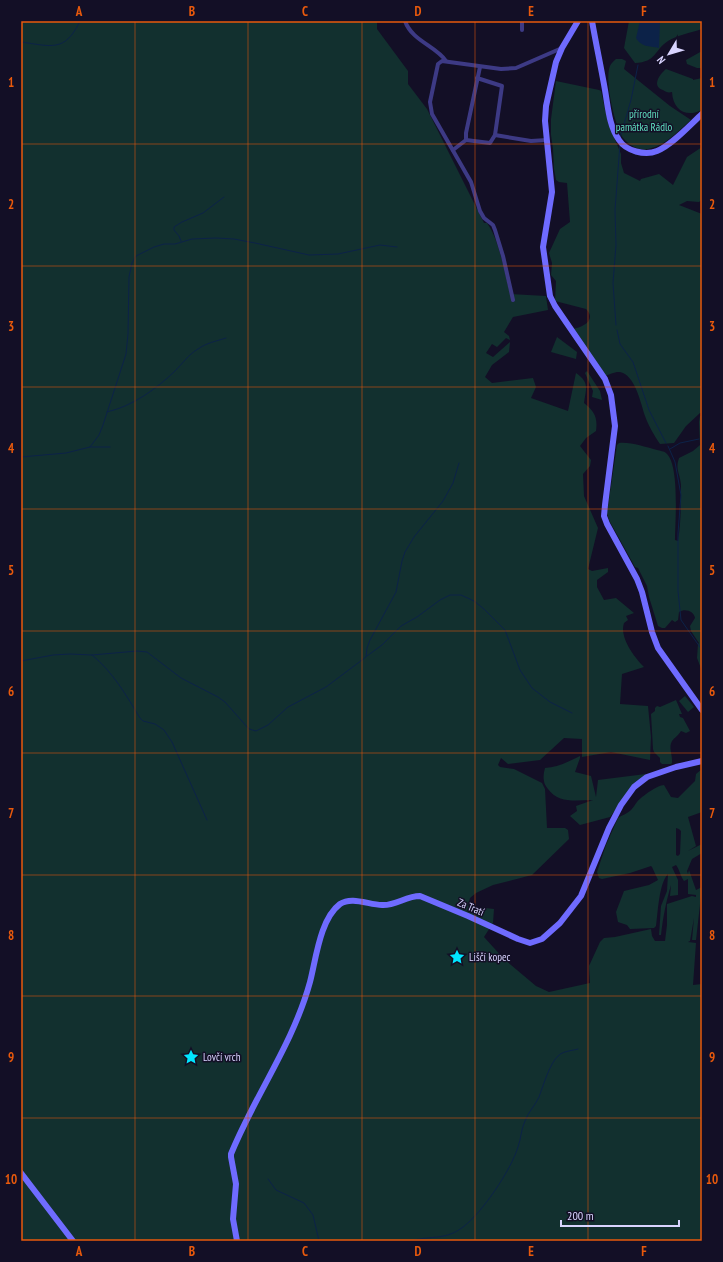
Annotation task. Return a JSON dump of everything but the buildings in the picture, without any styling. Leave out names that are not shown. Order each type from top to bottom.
[{"type":"street","points":[[404,21],[412,33],[423,43],[443,56],[446,61]]},
{"type":"street","points":[[522,21],[522,30]]},
{"type":"street","points":[[578,21],[562,48],[556,62],[546,106],[545,121],[552,192],[542,247],[550,296],[557,310],[605,379],[611,395],[614,408],[615,426],[604,516],[610,531],[640,586],[658,648],[702,710]]},
{"type":"street","points":[[592,21],[612,127],[619,141],[628,148],[639,152],[647,153],[658,151],[666,146],[702,114]]},
{"type":"street","points":[[513,300],[503,256],[495,230],[480,211],[471,182],[432,114],[430,102],[438,64],[442,61],[501,69],[516,68],[562,48]]},
{"type":"street","points":[[466,140],[466,133],[480,67]]},
{"type":"street","points":[[453,150],[466,140],[490,143],[495,135],[502,86],[477,78]]},
{"type":"street","points":[[495,135],[530,141],[547,140]]},
{"type":"street","name":"Za Tratí","points":[[237,1241],[233,1219],[236,1184],[231,1154],[256,1099],[282,1053],[297,1019],[310,982],[318,949],[329,918],[336,908],[346,901],[352,900],[384,906],[396,904],[414,896],[420,896],[518,939],[530,942],[542,939],[560,923],[570,911],[584,889],[609,828],[621,806],[634,787],[648,777],[676,767],[702,761]]},
{"type":"street","points":[[21,1173],[73,1241]]},
{"type":"green space","points":[[21,21],[377,21],[377,29],[408,71],[408,84],[427,109],[484,223],[487,223],[495,238],[510,294],[546,296],[548,310],[513,317],[504,332],[509,336],[510,340],[506,338],[497,347],[492,344],[486,353],[493,357],[510,342],[509,352],[492,365],[485,377],[492,383],[533,378],[536,387],[531,398],[568,411],[576,373],[585,383],[586,390],[584,403],[596,418],[596,431],[586,438],[580,446],[591,460],[590,466],[583,474],[584,496],[598,528],[588,569],[592,571],[608,568],[608,572],[597,580],[597,587],[604,600],[616,598],[634,613],[626,616],[628,620],[624,623],[623,628],[625,640],[636,658],[644,667],[622,674],[620,704],[648,706],[651,737],[650,760],[611,752],[582,757],[582,739],[564,738],[540,760],[508,764],[501,758],[498,765],[500,767],[514,769],[542,783],[545,789],[547,828],[565,828],[568,830],[569,839],[532,875],[493,885],[476,893],[470,898],[468,906],[494,909],[493,923],[484,937],[504,959],[536,986],[549,992],[590,983],[589,966],[600,942],[604,938],[651,929],[652,936],[655,941],[665,941],[667,904],[692,896],[696,897],[696,895],[688,894],[688,879],[684,881],[676,865],[672,867],[678,880],[678,895],[670,896],[671,885],[665,910],[661,935],[659,935],[661,906],[667,891],[668,874],[665,878],[661,891],[656,926],[654,928],[630,929],[627,925],[618,922],[616,912],[624,891],[649,885],[658,880],[652,867],[651,866],[630,873],[602,879],[599,878],[597,872],[606,845],[618,818],[632,809],[646,794],[661,785],[664,785],[671,797],[678,798],[695,781],[696,774],[702,769],[702,812],[688,817],[696,846],[688,851],[702,844],[702,853],[692,859],[687,871],[688,874],[689,870],[696,890],[702,887],[696,940],[692,940],[694,918],[690,941],[688,942],[696,943],[693,985],[702,984],[702,1241],[21,1241]],"holes":[[[676,828],[681,831],[680,854],[678,856],[676,855]]]},
{"type":"green space","points":[[629,21],[702,21],[702,29],[671,39],[663,44],[651,58],[635,63],[624,48]]},
{"type":"green space","points":[[702,51],[702,68],[697,68],[687,64],[686,60]]},
{"type":"green space","name":"přírodní památka Rádlo","points":[[616,59],[626,61],[624,69],[670,106],[691,120],[671,138],[660,145],[648,149],[642,149],[629,144],[624,139],[617,125],[609,92],[608,81],[610,65]]},
{"type":"green space","points":[[666,69],[693,80],[702,78],[702,110],[691,113],[681,111],[675,104],[672,92],[667,92],[659,88],[657,83],[658,80]]},
{"type":"green space","points":[[556,81],[601,91],[608,123],[621,154],[621,163],[624,173],[640,181],[641,179],[659,174],[673,185],[687,157],[702,147],[702,199],[699,202],[687,201],[679,205],[702,214],[702,413],[700,413],[686,426],[674,443],[660,444],[648,424],[635,386],[628,376],[619,372],[605,376],[573,329],[581,327],[589,320],[590,316],[586,309],[555,301],[556,281],[551,275],[552,263],[549,253],[560,229],[570,222],[567,183],[556,180],[554,169],[551,119]]},
{"type":"green space","points":[[557,337],[577,352],[576,359],[551,352]]},
{"type":"green space","points":[[587,371],[600,391],[602,400],[592,397],[593,391],[585,373]]},
{"type":"green space","points":[[700,416],[702,416],[702,671],[697,658],[699,643],[691,631],[690,626],[695,618],[693,614],[689,611],[681,611],[679,612],[678,620],[675,622],[672,620],[665,628],[658,626],[647,586],[609,520],[607,513],[617,445],[619,443],[629,443],[664,452],[670,459],[675,481],[675,540],[678,541],[681,485],[678,462],[679,458],[693,451],[700,445]]},
{"type":"green space","points":[[685,696],[694,707],[688,712],[679,701]]},
{"type":"green space","points":[[676,700],[682,714],[679,714],[680,717],[683,718],[690,731],[686,733],[681,731],[673,740],[670,746],[672,763],[662,764],[660,762],[660,758],[653,749],[651,714],[655,711],[657,706],[660,707]]},
{"type":"green space","points":[[580,756],[575,772],[591,776],[596,797],[598,780],[646,774],[633,786],[610,817],[580,825],[570,816],[577,811],[576,806],[593,800],[568,800],[557,797],[552,794],[544,783],[544,773],[545,768],[559,765]]},
{"type":"water","points":[[640,21],[660,21],[659,48],[646,46],[638,41],[636,38]]},
{"type":"waterway","points":[[21,42],[49,46],[63,43],[69,38],[80,21]]},
{"type":"waterway","points":[[620,138],[631,100],[638,65]]},
{"type":"waterway","points":[[616,325],[613,283],[616,245],[615,210],[620,144]]},
{"type":"waterway","points":[[181,241],[174,230],[174,227],[203,213],[224,197]]},
{"type":"waterway","points":[[21,457],[66,453],[90,447],[99,435],[126,354],[128,334],[129,277],[132,263],[136,256],[164,244],[175,244],[192,239],[216,238],[234,239],[309,255],[338,254],[380,245],[397,247]]},
{"type":"waterway","points":[[617,330],[620,344],[633,362],[649,410],[666,443]]},
{"type":"waterway","points":[[107,412],[126,406],[144,396],[168,378],[195,351],[208,344],[226,338]]},
{"type":"waterway","points":[[670,449],[680,443],[699,439]]},
{"type":"waterway","points":[[668,446],[675,462],[681,495],[678,533],[678,591],[681,620],[702,650]]},
{"type":"waterway","points":[[90,447],[110,447]]},
{"type":"waterway","points":[[21,661],[53,655],[92,655],[137,651],[147,652],[181,678],[225,702],[249,729],[256,731],[268,725],[288,707],[326,687],[366,657],[370,640],[396,592],[405,552],[414,537],[443,501],[453,483],[459,463]]},
{"type":"waterway","points":[[367,656],[382,645],[401,626],[417,617],[440,600],[450,595],[461,595],[474,601],[505,630],[520,670],[532,688],[550,702],[572,713]]},
{"type":"waterway","points":[[92,655],[113,676],[140,718],[143,721],[155,724],[164,730],[172,742],[207,820]]},
{"type":"waterway","points":[[411,1241],[450,1234],[463,1227],[479,1212],[503,1179],[509,1167],[518,1147],[526,1118],[539,1097],[555,1059],[560,1054],[578,1049]]},
{"type":"waterway","points":[[268,1179],[276,1190],[304,1203],[313,1215],[319,1241]]},
{"type":"place","name":"Liščí kopec","points":[[457,957]]},
{"type":"place","name":"Lovčí vrch","points":[[191,1057]]}]
